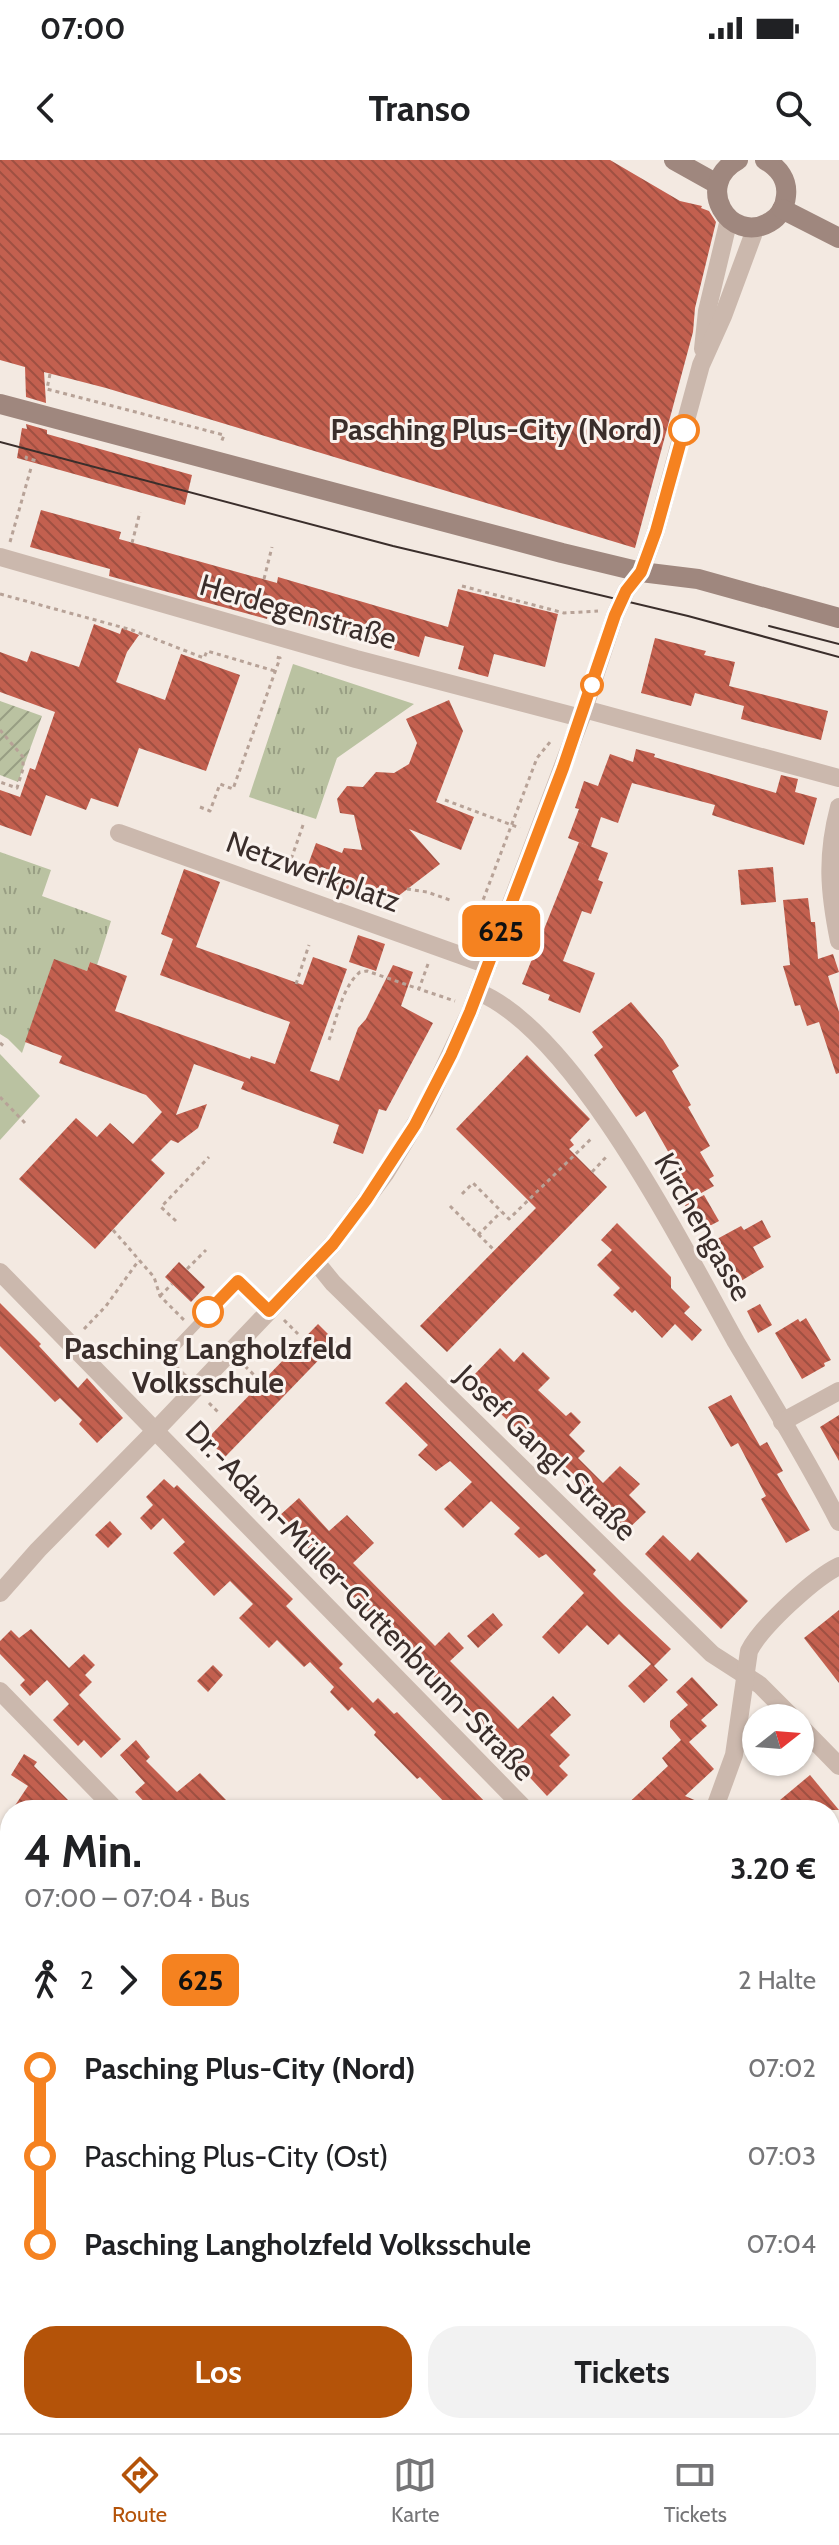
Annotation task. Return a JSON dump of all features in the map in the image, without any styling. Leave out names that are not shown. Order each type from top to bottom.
[{"type":"main road","points":[[674,160],[717,184]]},
{"type":"main road","points":[[738,160],[727,167],[717,184],[718,203],[729,219],[747,227],[756,227],[775,218],[786,198],[783,176],[765,160]]},
{"type":"main road","points":[[782,209],[839,238]]},
{"type":"main road","points":[[0,404],[641,572],[698,579],[839,618]]},
{"type":"street","points":[[0,1593],[155,1431],[201,1394],[276,1315],[350,1223],[406,1141],[443,1072],[478,992],[615,615],[626,591],[641,572],[656,531],[701,365],[707,311],[729,219]]},
{"type":"street","points":[[701,365],[756,227]]},
{"type":"street","name":"Herdegenstraße","points":[[3,558],[356,659],[839,778]]},
{"type":"street","points":[[839,807],[828,864],[829,888],[839,941]]},
{"type":"street","name":"Netzwerkplatz","points":[[119,833],[488,965]]},
{"type":"street","name":"Kirchengasse","points":[[478,992],[527,1027],[580,1084],[630,1157],[839,1522]]},
{"type":"street","name":"Josef Gangl-Straße","points":[[316,1262],[344,1294],[712,1654],[746,1675],[779,1704]]},
{"type":"street","name":"Dr.-Adam-Müller-Guttenbrunn-Straße","points":[[0,1272],[516,1800]]},
{"type":"street","points":[[782,1422],[839,1391]]},
{"type":"street","points":[[718,1800],[734,1755],[749,1651],[756,1638],[816,1580],[839,1566]]},
{"type":"street","points":[[0,1691],[106,1800]]},
{"type":"street","points":[[814,1740],[839,1766]]},
{"type":"lane","points":[[201,1394],[164,1359],[193,1328],[238,1281],[276,1315]]},
{"type":"path","points":[[50,374],[47,389],[224,435],[221,443]]},
{"type":"path","points":[[3,558],[31,468]]},
{"type":"path","points":[[132,543],[140,512]]},
{"type":"path","points":[[264,579],[272,547]]},
{"type":"path","points":[[462,586],[564,613],[600,611]]},
{"type":"path","points":[[0,594],[132,630],[204,658],[207,651],[275,671]]},
{"type":"path","points":[[200,807],[210,811],[220,784],[233,789],[280,658],[274,657],[277,649]]},
{"type":"path","points":[[464,956],[537,758],[577,714]]},
{"type":"path","points":[[0,730],[23,757],[23,769],[17,788],[0,782]]},
{"type":"path","points":[[445,800],[512,825]]},
{"type":"path","points":[[280,890],[303,825]]},
{"type":"path","points":[[407,889],[450,900]]},
{"type":"path","points":[[296,984],[309,945]]},
{"type":"path","points":[[419,989],[434,945]]},
{"type":"path","points":[[329,1040],[347,991],[360,972],[367,971],[455,1001]]},
{"type":"path","points":[[0,1043],[5,1047]]},
{"type":"path","points":[[0,1097],[26,1124]]},
{"type":"path","points":[[462,1194],[473,1183],[509,1219],[591,1139]]},
{"type":"path","points":[[592,1172],[613,1151]]},
{"type":"path","points":[[176,1221],[161,1207],[209,1157]]},
{"type":"path","points":[[450,1206],[494,1250]]},
{"type":"path","points":[[478,1235],[501,1212]]},
{"type":"path","points":[[113,1230],[154,1277],[160,1296],[193,1328]]},
{"type":"path","points":[[187,1269],[206,1250]]},
{"type":"path","points":[[70,1343],[106,1306],[139,1260]]},
{"type":"path","points":[[160,1296],[172,1284]]},
{"type":"path","points":[[276,1315],[298,1334]]},
{"type":"path","points":[[242,1363],[256,1377]]},
{"type":"path","points":[[201,1394],[220,1414]]},
{"type":"green space","points":[[293,664],[414,704],[337,758],[316,819],[249,797]]},
{"type":"green space","points":[[0,701],[42,716],[18,782],[0,775]]},
{"type":"green space","points":[[0,852],[51,870],[42,896],[111,921],[97,965],[90,962],[87,971],[54,960],[22,1053],[0,1034]]},
{"type":"green space","points":[[0,1054],[40,1096],[0,1140]]},
{"type":"building","points":[[0,160],[610,160],[680,201],[702,206],[716,222],[695,308],[693,332],[635,548],[44,372],[46,403],[26,397],[25,367],[0,360]]},
{"type":"building","points":[[26,424],[47,430],[47,434],[192,475],[185,505],[17,458],[22,428],[27,429]]},
{"type":"building","points":[[41,510],[121,532],[119,539],[277,583],[278,577],[448,627],[458,589],[558,614],[545,667],[494,654],[488,677],[458,669],[464,646],[425,636],[419,657],[268,614],[267,619],[109,576],[110,569],[30,547]]},
{"type":"building","points":[[94,624],[120,634],[122,628],[139,635],[127,652],[116,682],[165,700],[181,654],[240,675],[206,771],[139,748],[118,807],[91,798],[86,810],[46,795],[31,836],[0,825],[0,790],[20,797],[30,768],[35,770],[55,712],[0,692],[0,652],[27,662],[31,651],[79,667]]},
{"type":"building","points":[[655,638],[735,662],[729,686],[828,711],[821,740],[741,719],[744,706],[695,693],[691,706],[641,693]]},
{"type":"building","points":[[449,700],[463,731],[436,802],[474,817],[461,850],[409,829],[440,864],[397,897],[370,897],[305,873],[316,843],[342,853],[344,848],[362,850],[354,815],[340,813],[337,799],[347,786],[363,787],[376,772],[394,773],[409,764],[417,743],[406,719]]},
{"type":"building","points":[[636,749],[776,793],[781,775],[798,779],[795,792],[817,798],[804,845],[712,815],[715,805],[632,783],[618,823],[601,817],[591,847],[568,838],[579,809],[575,808],[584,781],[598,786],[610,754],[633,762]]},
{"type":"building","points":[[579,842],[608,853],[598,880],[603,882],[591,914],[582,911],[563,961],[595,973],[580,1013],[548,1000],[550,995],[522,984]]},
{"type":"building","points":[[773,867],[776,902],[741,905],[738,870]]},
{"type":"building","points":[[184,869],[220,882],[196,947],[303,985],[313,957],[347,969],[310,1071],[339,1081],[358,1028],[366,1019],[393,965],[413,972],[401,1006],[433,1023],[386,1111],[379,1109],[363,1154],[333,1143],[339,1125],[241,1089],[244,1082],[194,1064],[176,1115],[207,1104],[198,1128],[178,1143],[171,1140],[151,1160],[165,1173],[95,1249],[19,1179],[76,1118],[97,1137],[110,1123],[133,1144],[162,1112],[146,1095],[59,1063],[62,1056],[25,1042],[54,959],[87,971],[90,962],[127,976],[115,1011],[250,1059],[251,1056],[275,1064],[290,1022],[160,975],[173,939],[161,934]]},
{"type":"building","points":[[808,898],[811,922],[815,922],[818,959],[833,954],[839,972],[828,976],[839,1012],[839,1073],[836,1074],[819,1022],[807,1026],[800,1005],[795,1006],[783,966],[790,965],[783,900]]},
{"type":"building","points":[[358,935],[385,944],[376,971],[349,962]]},
{"type":"building","points":[[631,1002],[663,1040],[679,1066],[672,1071],[710,1146],[700,1152],[714,1176],[709,1179],[714,1186],[694,1197],[645,1111],[636,1117],[594,1055],[603,1047],[592,1032]]},
{"type":"building","points":[[527,1055],[590,1119],[570,1140],[574,1145],[569,1149],[607,1187],[447,1352],[420,1326],[536,1208],[456,1129]]},
{"type":"building","points":[[704,1195],[719,1221],[700,1231],[685,1205]]},
{"type":"building","points":[[762,1220],[771,1237],[753,1247],[764,1267],[741,1281],[717,1239],[741,1226],[744,1230]]},
{"type":"building","points":[[617,1223],[671,1277],[671,1288],[690,1307],[684,1313],[702,1330],[692,1341],[675,1324],[662,1338],[635,1310],[632,1313],[613,1295],[620,1288],[597,1265],[612,1250],[601,1240]]},
{"type":"building","points":[[179,1262],[205,1287],[191,1302],[165,1277]]},
{"type":"building","points":[[0,1303],[41,1344],[39,1346],[78,1388],[87,1378],[123,1418],[97,1443],[79,1424],[82,1420],[60,1398],[55,1402],[0,1346]]},
{"type":"building","points":[[760,1304],[772,1325],[758,1333],[747,1311]]},
{"type":"building","points":[[806,1318],[831,1360],[802,1379],[775,1333],[798,1319],[800,1322]]},
{"type":"building","points":[[318,1324],[336,1342],[225,1457],[207,1439]]},
{"type":"building","points":[[500,1348],[514,1362],[523,1352],[550,1378],[538,1390],[566,1416],[571,1412],[581,1422],[569,1435],[585,1451],[578,1458],[603,1483],[620,1466],[640,1484],[629,1495],[646,1512],[626,1531],[526,1431],[523,1435],[501,1414],[505,1410],[472,1377]]},
{"type":"building","points":[[406,1382],[596,1570],[593,1574],[671,1649],[654,1666],[668,1680],[644,1703],[628,1686],[651,1664],[619,1634],[608,1645],[587,1625],[559,1654],[542,1637],[584,1593],[546,1554],[539,1558],[514,1534],[520,1528],[491,1501],[463,1528],[444,1509],[472,1482],[450,1461],[436,1471],[418,1455],[428,1445],[385,1403]]},
{"type":"building","points":[[731,1395],[760,1446],[767,1442],[783,1471],[777,1474],[810,1530],[786,1543],[761,1499],[766,1496],[738,1443],[731,1447],[708,1407]]},
{"type":"building","points":[[839,1415],[839,1461],[820,1427]]},
{"type":"building","points":[[164,1479],[174,1488],[177,1485],[293,1599],[286,1606],[343,1664],[339,1668],[373,1703],[378,1698],[394,1714],[397,1712],[483,1800],[442,1800],[374,1735],[376,1732],[352,1707],[348,1711],[330,1692],[334,1687],[310,1662],[304,1667],[277,1640],[269,1648],[239,1618],[253,1604],[230,1581],[214,1596],[173,1553],[185,1542],[163,1518],[151,1530],[140,1518],[153,1505],[146,1497]]},
{"type":"building","points":[[299,1498],[329,1531],[347,1515],[374,1543],[353,1563],[435,1646],[449,1632],[464,1648],[450,1661],[518,1729],[553,1696],[571,1715],[550,1735],[570,1755],[559,1766],[568,1775],[547,1796],[469,1712],[308,1552],[310,1550],[279,1516]]},
{"type":"building","points":[[110,1521],[122,1534],[108,1548],[95,1535]]},
{"type":"building","points":[[663,1535],[690,1561],[698,1552],[748,1601],[721,1629],[645,1554]]},
{"type":"building","points":[[839,1610],[839,1683],[804,1638]]},
{"type":"building","points":[[493,1613],[503,1625],[478,1648],[467,1636]]},
{"type":"building","points":[[31,1629],[69,1668],[84,1654],[95,1665],[85,1675],[92,1682],[79,1695],[121,1739],[101,1758],[84,1740],[78,1746],[53,1720],[69,1704],[47,1680],[30,1696],[20,1685],[25,1680],[0,1654],[0,1641],[11,1630],[19,1638]]},
{"type":"building","points":[[213,1665],[223,1675],[208,1692],[197,1681]]},
{"type":"building","points":[[692,1677],[718,1705],[701,1720],[707,1726],[689,1742],[714,1769],[685,1796],[694,1800],[632,1800],[668,1766],[662,1758],[681,1740],[670,1727],[670,1721],[688,1705],[676,1692]]},
{"type":"building","points":[[136,1740],[150,1757],[146,1761],[177,1792],[200,1773],[226,1800],[143,1800],[135,1792],[145,1783],[120,1755]]},
{"type":"building","points":[[24,1754],[37,1762],[34,1766],[68,1800],[19,1800],[28,1786],[11,1775]]},
{"type":"building","points":[[811,1776],[831,1800],[780,1800]]},
{"type":"tram line","points":[[0,442],[393,546],[688,616],[839,657]]},
{"type":"tram line","points":[[769,626],[839,644]]},
{"type":"bus line","name":"625","points":[[208,1312],[238,1281],[269,1311],[350,1223],[385,1174],[425,1108],[470,1012],[581,718],[615,615],[626,591],[641,572],[656,531],[684,430]]},
{"type":"place","name":"Pasching Plus-City (Nord)","points":[[684,430]]},
{"type":"place","name":"Pasching Langholzfeld Volksschule","points":[[208,1312]]}]
